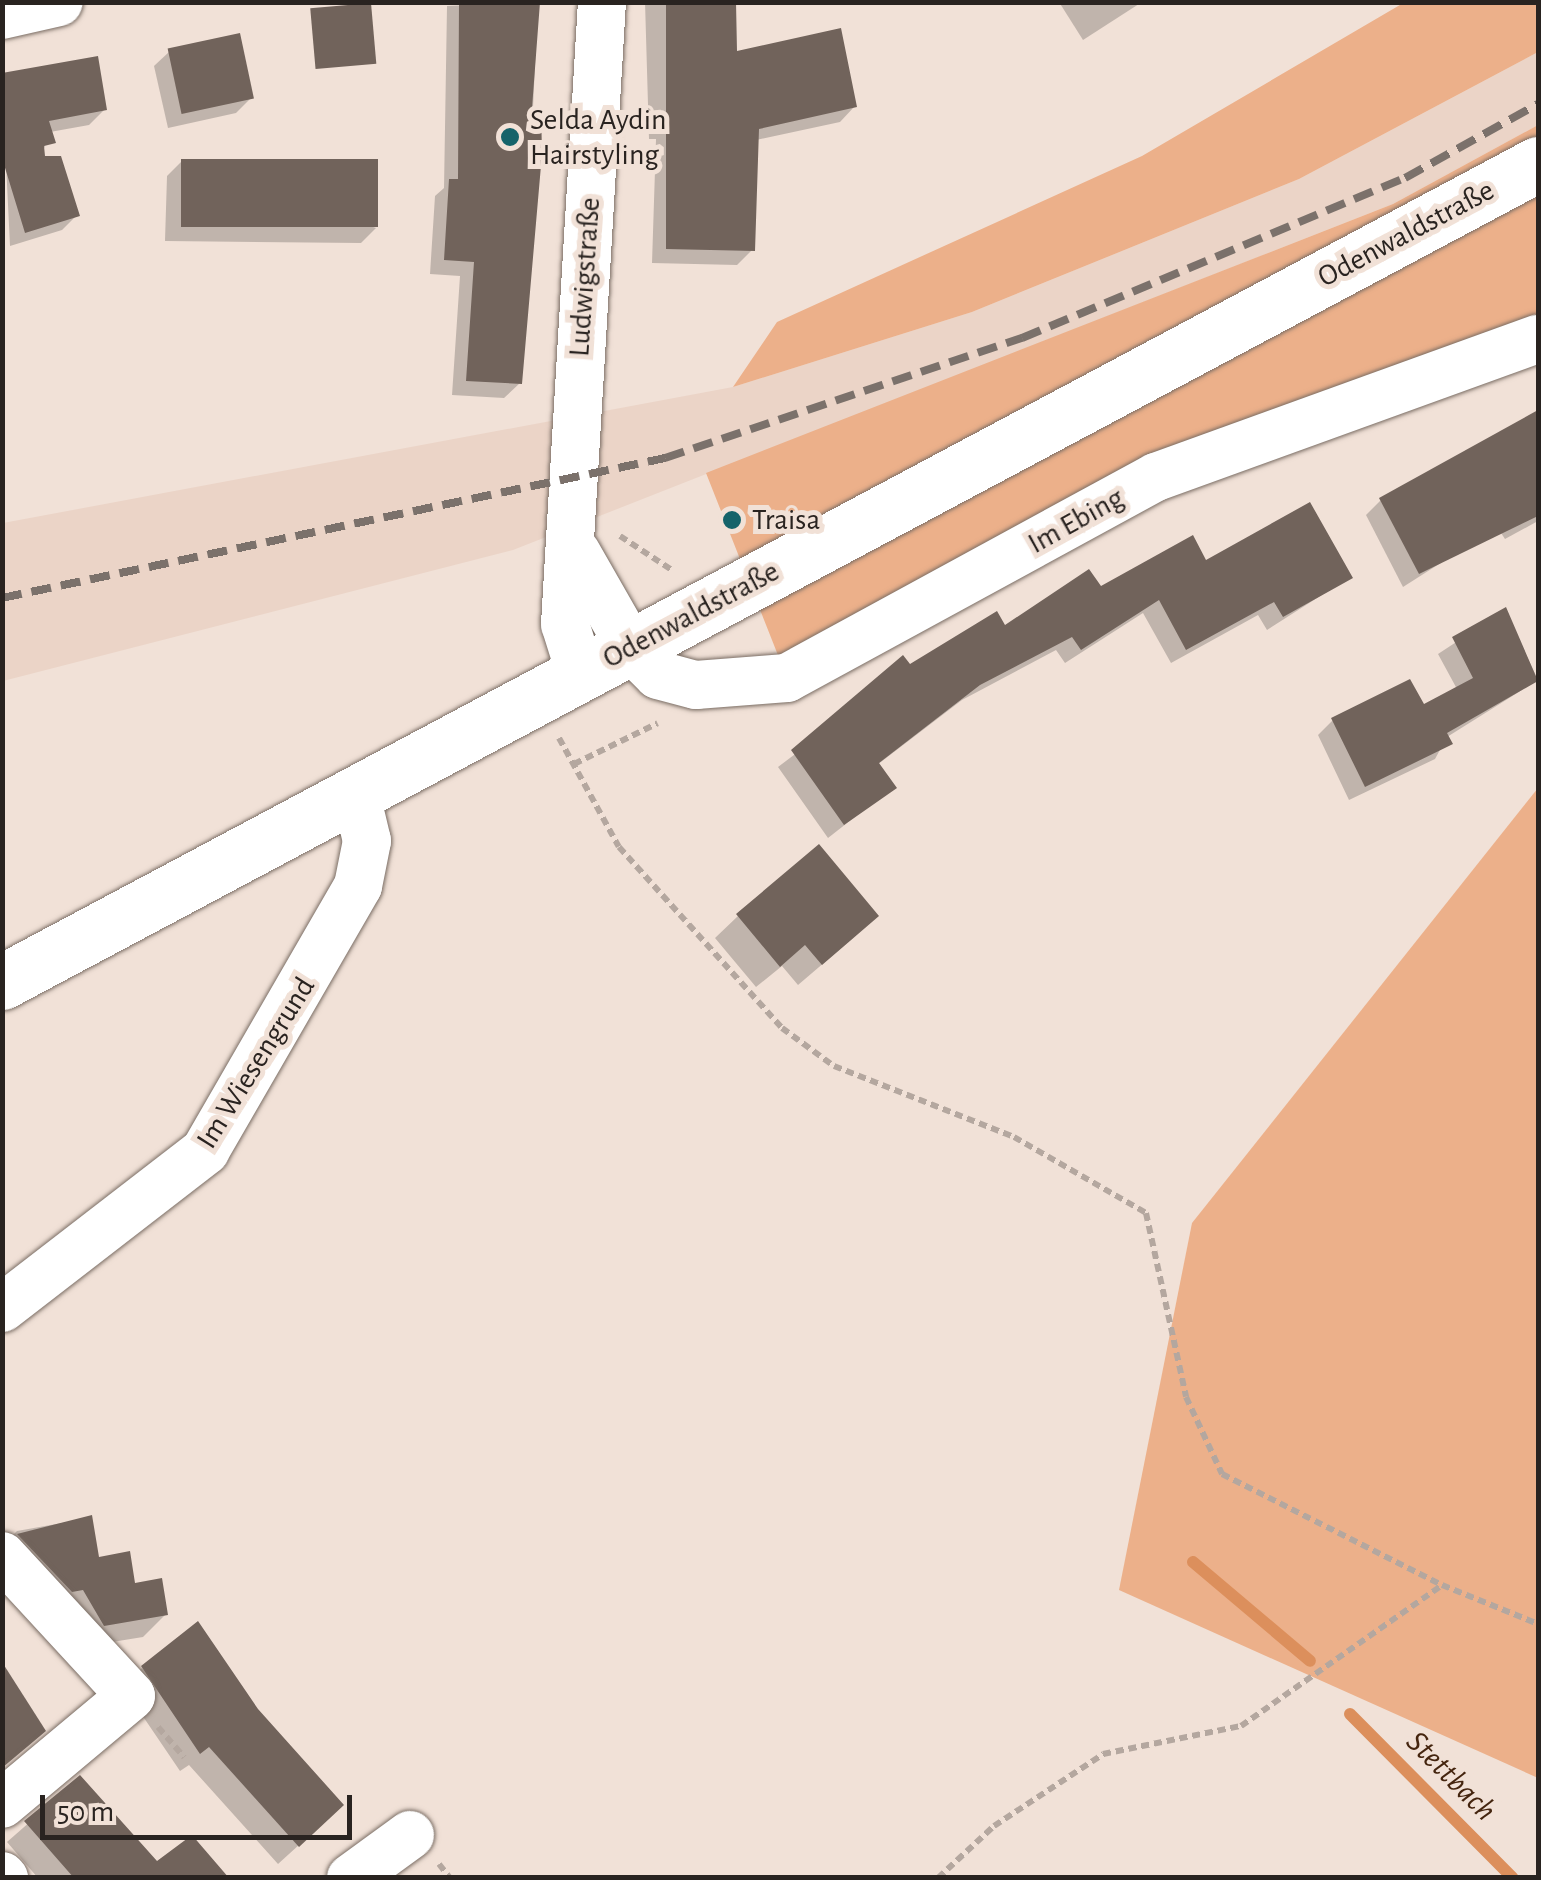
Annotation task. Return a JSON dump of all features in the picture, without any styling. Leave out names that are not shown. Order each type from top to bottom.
[{"type":"main road","name":"Odenwaldstraße","points":[[2,982],[1538,164]]},
{"type":"street","points":[[2,14],[59,2]]},
{"type":"street","name":"Ludwigstraße","points":[[559,687],[576,552],[602,2]]},
{"type":"street","name":"Im Ebing","points":[[630,648],[651,670],[687,685],[787,678],[1156,478],[1538,339]]},
{"type":"street","points":[[576,552],[630,648]]},
{"type":"street","name":"Im Wiesengrund","points":[[2,1308],[205,1151],[358,886],[367,841],[356,795]]},
{"type":"street","points":[[2,1556],[131,1696],[2,1804]]},
{"type":"street","points":[[350,1878],[410,1835]]},
{"type":"path","points":[[559,687],[619,847],[782,1028],[834,1066],[1014,1137],[1146,1212],[1186,1397],[1222,1474],[1442,1584],[1538,1624]]},
{"type":"path","points":[[938,1878],[994,1826],[1103,1754],[1242,1726],[1442,1584]]},
{"type":"shaded area","points":[[1405,2],[1538,3],[1538,52],[1299,179],[972,312],[733,387],[777,322],[1142,156]]},
{"type":"shaded area","points":[[1538,52],[1538,125],[1393,204],[513,550],[3,681],[3,523],[733,387],[972,312],[1299,179]]},
{"type":"shaded area","points":[[1538,125],[1538,339],[1156,477],[787,678],[706,473],[1393,204]]},
{"type":"shaded area","points":[[1538,788],[1538,1778],[1119,1590],[1192,1223]]},
{"type":"building","points":[[459,2],[540,2],[532,108],[541,108],[542,154],[522,384],[466,381],[474,262],[444,260],[449,179],[458,179]]},
{"type":"building","points":[[666,2],[736,2],[737,51],[841,28],[857,107],[759,129],[755,251],[666,249]]},
{"type":"building","points":[[371,3],[376,64],[316,69],[310,8]]},
{"type":"building","points":[[240,33],[254,99],[182,114],[168,48]]},
{"type":"building","points":[[98,56],[107,110],[49,121],[56,143],[44,146],[45,156],[61,156],[80,216],[25,233],[2,158],[2,73]]},
{"type":"building","points":[[181,159],[378,159],[378,227],[181,227]]},
{"type":"building","points":[[1538,410],[1538,516],[1419,574],[1379,498]]},
{"type":"building","points":[[1310,502],[1353,578],[1283,617],[1274,602],[1186,650],[1159,600],[1081,650],[1072,637],[980,685],[879,763],[897,788],[844,825],[791,750],[903,655],[910,664],[997,611],[1005,625],[1089,569],[1101,586],[1193,535],[1206,560]]},
{"type":"building","points":[[1506,607],[1538,681],[1447,733],[1453,744],[1365,787],[1331,718],[1410,679],[1424,704],[1473,678],[1452,637]]},
{"type":"building","points":[[819,844],[879,916],[822,965],[805,945],[780,967],[736,914]]},
{"type":"building","points":[[92,1515],[99,1557],[130,1551],[135,1583],[162,1578],[168,1615],[104,1626],[83,1590],[72,1592],[17,1534]]},
{"type":"building","points":[[198,1621],[258,1709],[344,1805],[299,1847],[209,1747],[200,1754],[141,1666]]},
{"type":"building","points":[[2,1662],[46,1731],[2,1768]]},
{"type":"building","points":[[80,1775],[157,1861],[192,1835],[229,1878],[74,1878],[24,1821]]},
{"type":"waterway","name":"Stettbach","points":[[1193,1562],[1310,1661]]},
{"type":"waterway","name":"Stettbach","points":[[1350,1714],[1513,1878]]},
{"type":"railway","points":[[2,598],[665,458],[1022,338],[1405,178],[1538,104]]},
{"type":"place","name":"Selda Aydin Hairstyling","points":[[510,137]]},
{"type":"place","name":"Traisa","points":[[732,520]]}]
